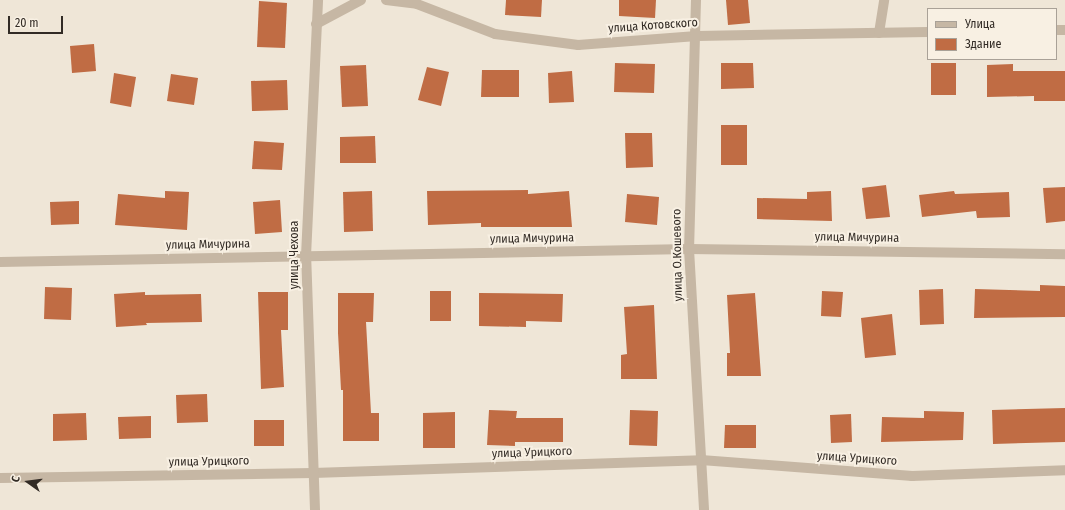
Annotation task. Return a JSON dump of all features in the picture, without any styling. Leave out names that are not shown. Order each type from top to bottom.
[{"type":"street","name":"улица Чехова","points":[[315,510],[306,256],[318,0]]},
{"type":"street","points":[[316,24],[361,0]]},
{"type":"street","name":"улица Котовского","points":[[386,0],[419,2],[495,34],[578,44],[697,36],[927,32]]},
{"type":"street","name":"улица О.Кошевого","points":[[696,0],[697,36],[689,249],[704,510]]},
{"type":"street","points":[[879,33],[884,0]]},
{"type":"street","name":"улица Мичурина","points":[[0,262],[689,249],[1065,254]]},
{"type":"street","name":"улица Урицкого","points":[[0,478],[313,473],[701,460],[912,476],[1065,470]]},
{"type":"building","points":[[506,0],[542,0],[541,17],[505,15]]},
{"type":"building","points":[[619,0],[656,0],[655,18],[619,16]]},
{"type":"building","points":[[726,0],[748,0],[750,23],[728,25]]},
{"type":"building","points":[[259,1],[287,3],[285,48],[257,47]]},
{"type":"building","points":[[94,44],[96,71],[72,73],[70,46]]},
{"type":"building","points":[[615,63],[655,64],[654,93],[614,92]]},
{"type":"building","points":[[721,63],[753,63],[754,88],[721,89]]},
{"type":"building","points":[[931,63],[956,63],[956,95],[931,95]]},
{"type":"building","points":[[1013,64],[1013,71],[1065,71],[1065,101],[1034,101],[1034,96],[987,97],[987,65]]},
{"type":"building","points":[[366,65],[368,106],[342,107],[340,66]]},
{"type":"building","points":[[427,67],[449,72],[441,106],[418,100]]},
{"type":"building","points":[[482,70],[519,70],[519,97],[481,97]]},
{"type":"building","points":[[572,71],[574,102],[549,103],[548,73]]},
{"type":"building","points":[[114,73],[136,77],[131,107],[110,103]]},
{"type":"building","points":[[171,74],[198,78],[194,105],[167,101]]},
{"type":"building","points":[[287,80],[288,110],[252,111],[251,81]]},
{"type":"building","points":[[721,125],[747,125],[747,165],[721,165]]},
{"type":"building","points":[[625,133],[652,133],[653,167],[626,168]]},
{"type":"building","points":[[375,136],[376,163],[340,163],[340,137]]},
{"type":"building","points":[[254,141],[284,143],[282,170],[252,169]]},
{"type":"building","points":[[886,185],[890,217],[866,219],[862,188]]},
{"type":"building","points":[[1065,187],[1065,221],[1046,223],[1043,188]]},
{"type":"building","points":[[528,190],[528,194],[569,191],[572,227],[481,227],[481,223],[428,225],[427,191]]},
{"type":"building","points":[[165,191],[189,192],[187,230],[115,225],[118,194],[165,198]]},
{"type":"building","points":[[372,191],[373,231],[344,232],[343,192]]},
{"type":"building","points":[[831,191],[832,221],[757,219],[757,198],[807,199],[807,192]]},
{"type":"building","points":[[954,191],[955,194],[1009,192],[1010,217],[977,218],[976,211],[922,217],[919,195]]},
{"type":"building","points":[[627,194],[659,197],[657,225],[625,222]]},
{"type":"building","points":[[280,200],[282,232],[255,234],[253,202]]},
{"type":"building","points":[[79,201],[79,224],[51,225],[50,202]]},
{"type":"building","points":[[1040,285],[1065,286],[1065,317],[974,318],[975,289],[1040,291]]},
{"type":"building","points":[[45,287],[72,288],[71,320],[44,319]]},
{"type":"building","points":[[943,289],[944,324],[920,325],[919,290]]},
{"type":"building","points":[[430,291],[451,291],[451,321],[430,321]]},
{"type":"building","points":[[822,291],[843,292],[841,317],[821,316]]},
{"type":"building","points":[[145,292],[145,295],[201,294],[202,322],[146,323],[147,325],[116,327],[114,294]]},
{"type":"building","points":[[258,292],[288,292],[288,330],[281,330],[284,387],[261,389]]},
{"type":"building","points":[[338,293],[374,293],[373,322],[366,322],[371,413],[379,413],[379,441],[343,441],[343,390],[341,390],[338,333]]},
{"type":"building","points":[[479,293],[563,294],[562,322],[526,321],[526,327],[479,326]]},
{"type":"building","points":[[755,293],[761,376],[727,376],[727,353],[730,353],[727,295]]},
{"type":"building","points":[[654,305],[657,379],[621,379],[621,355],[627,354],[624,307]]},
{"type":"building","points":[[892,314],[896,355],[865,358],[861,318]]},
{"type":"building","points":[[207,394],[208,422],[177,423],[176,395]]},
{"type":"building","points":[[1065,408],[1065,442],[993,444],[992,410]]},
{"type":"building","points":[[489,410],[517,411],[516,418],[563,418],[563,442],[515,442],[515,446],[487,445]]},
{"type":"building","points":[[630,410],[658,411],[657,446],[629,445]]},
{"type":"building","points":[[924,411],[964,412],[963,440],[881,442],[882,417],[924,418]]},
{"type":"building","points":[[455,412],[455,448],[423,448],[423,413]]},
{"type":"building","points":[[86,413],[87,440],[53,441],[53,414]]},
{"type":"building","points":[[851,414],[852,442],[831,443],[830,415]]},
{"type":"building","points":[[151,416],[151,438],[119,439],[118,417]]},
{"type":"building","points":[[254,420],[284,420],[284,446],[254,446]]},
{"type":"building","points":[[725,425],[756,425],[756,448],[724,448]]}]
